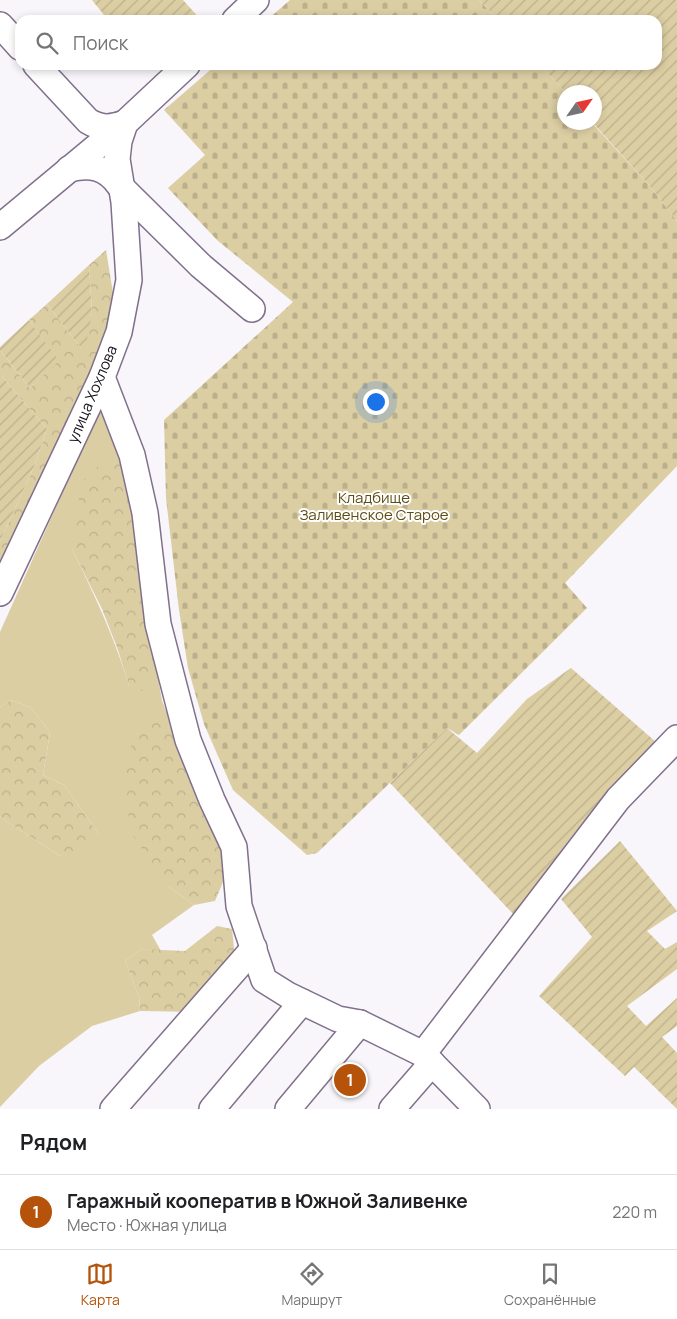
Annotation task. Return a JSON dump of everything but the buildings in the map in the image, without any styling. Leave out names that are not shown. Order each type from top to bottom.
[{"type":"street","points":[[240,15],[256,0]]},
{"type":"street","points":[[0,24],[15,41]]},
{"type":"street","points":[[40,70],[80,114],[96,126],[112,128],[125,123]]},
{"type":"street","points":[[0,227],[125,123],[182,70]]},
{"type":"street","points":[[71,167],[85,138],[85,128],[80,114]]},
{"type":"street","name":"улица Хохлова","points":[[0,593],[102,378],[119,332],[129,280],[124,202],[119,185],[117,159],[119,141],[125,123]]},
{"type":"street","points":[[71,167],[92,167],[111,173],[119,185],[201,266],[252,309]]},
{"type":"street","points":[[102,378],[132,455],[145,513],[158,624],[188,740],[212,800],[234,847],[239,906],[264,980],[302,1002],[338,1019],[360,1023],[428,1059],[477,1109]]},
{"type":"street","points":[[392,1109],[618,799],[677,738]]},
{"type":"street","points":[[114,1109],[254,948]]},
{"type":"street","points":[[212,1109],[302,1002]]},
{"type":"street","points":[[288,1109],[360,1023]]},
{"type":"green space","points":[[92,0],[183,0],[196,15],[104,15]]},
{"type":"green space","points":[[290,0],[479,0],[493,15],[273,15]]},
{"type":"green space","points":[[479,0],[677,0],[677,221],[649,185],[599,130],[602,130],[602,85],[559,85],[545,70],[662,70],[662,15],[493,15]]},
{"type":"green space","name":"Кладбище Заливенское Старое","points":[[210,70],[545,70],[559,85],[557,85],[557,130],[598,130],[649,185],[677,221],[677,466],[565,583],[587,608],[459,735],[447,728],[317,853],[307,855],[233,790],[204,724],[188,668],[179,610],[166,498],[164,420],[293,302],[217,240],[168,188],[205,155],[164,110]]},
{"type":"green space","points":[[106,250],[115,305],[104,339],[73,416],[0,575],[0,541],[34,467],[47,429],[0,374],[0,350],[30,388],[58,361],[29,320],[47,304],[81,348],[92,313],[89,265]]},
{"type":"green space","points":[[89,265],[92,313],[86,345],[81,348],[47,304]]},
{"type":"green space","points":[[29,320],[59,361],[30,388],[0,350],[0,347]]},
{"type":"green space","points":[[0,374],[47,429],[34,467],[0,541]]},
{"type":"green space","points":[[104,400],[122,462],[72,549],[111,633],[129,686],[156,666],[162,701],[176,735],[168,886],[194,905],[152,935],[161,951],[141,949],[125,961],[139,997],[140,1011],[92,1026],[39,1066],[0,1107],[0,817],[60,856],[98,833],[64,785],[43,775],[50,732],[30,707],[11,700],[0,707],[0,632]]},
{"type":"green space","points":[[106,458],[122,462],[138,524],[156,666],[142,691],[129,686],[118,650],[102,609],[72,549],[81,483]]},
{"type":"green space","points":[[571,668],[656,742],[515,916],[390,783],[447,728],[477,753],[527,699]]},
{"type":"green space","points":[[11,700],[30,707],[50,732],[43,775],[64,785],[98,833],[88,844],[60,856],[0,817],[0,707]]},
{"type":"green space","points":[[156,721],[176,735],[218,839],[226,875],[215,901],[194,905],[168,886],[129,830],[126,769],[135,730]]},
{"type":"green space","points":[[620,841],[677,911],[647,931],[665,949],[677,942],[677,969],[627,1006],[646,1026],[677,998],[677,1026],[662,1037],[677,1053],[677,1109],[634,1067],[625,1076],[539,996],[592,937],[561,899]]},
{"type":"green space","points":[[217,926],[232,929],[234,948],[232,973],[198,1012],[140,1011],[139,997],[125,961],[141,949],[185,951]]},
{"type":"place","name":"Гаражный кооператив в Южной Заливенке","points":[[350,1080]]}]
